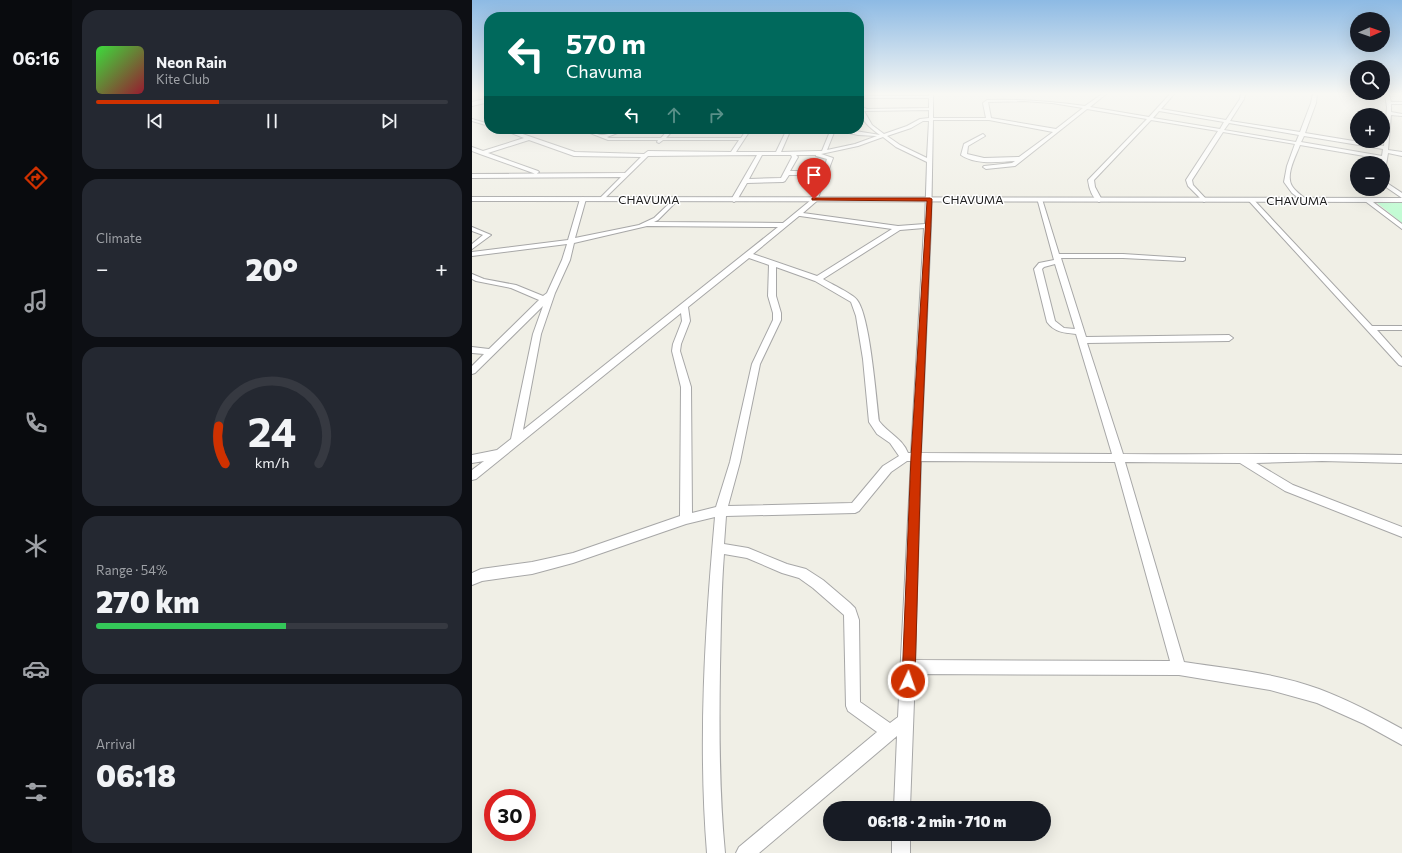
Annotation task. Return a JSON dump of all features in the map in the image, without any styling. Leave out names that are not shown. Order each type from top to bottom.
[{"type":"street","points":[[516,134],[574,154],[646,155],[812,154],[856,145],[886,134]]},
{"type":"street","points":[[594,134],[602,137],[616,139],[743,139]]},
{"type":"street","points":[[602,137],[611,134]]},
{"type":"street","points":[[656,144],[666,134]]},
{"type":"street","points":[[732,154],[746,134]]},
{"type":"street","points":[[778,154],[787,134]]},
{"type":"street","points":[[824,152],[831,134]]},
{"type":"street","points":[[858,134],[882,135],[898,146],[930,161]]},
{"type":"street","points":[[902,801],[909,668],[910,457],[930,199],[931,134]]},
{"type":"street","points":[[986,167],[1011,166],[1053,134]]},
{"type":"street","points":[[1099,200],[1092,187],[1091,180],[1135,134]]},
{"type":"street","points":[[1204,200],[1190,185],[1189,180],[1220,134]]},
{"type":"street","points":[[1238,134],[1373,156]]},
{"type":"street","points":[[1304,200],[1286,182],[1297,144],[1303,134],[1402,154]]},
{"type":"street","points":[[982,135],[966,145],[964,155],[986,159],[1022,159]]},
{"type":"street","points":[[482,153],[528,139]]},
{"type":"street","points":[[472,149],[544,175]]},
{"type":"street","points":[[602,199],[652,149]]},
{"type":"street","points":[[1386,156],[1387,150]]},
{"type":"street","points":[[734,200],[760,154]]},
{"type":"street","points":[[746,181],[783,180],[795,157],[793,154]]},
{"type":"street","points":[[472,476],[800,214],[815,199],[830,158],[812,154]]},
{"type":"street","points":[[788,173],[825,173]]},
{"type":"street","points":[[472,176],[625,175]]},
{"type":"street","points":[[1390,188],[1402,196]]},
{"type":"street","name":"CHAVUMA","points":[[472,198],[734,200],[1402,200]]},
{"type":"street","points":[[516,440],[537,334],[551,293],[573,241],[583,199]]},
{"type":"street","points":[[472,254],[573,241],[629,230],[648,224],[663,214],[676,199]]},
{"type":"street","points":[[1039,199],[1119,459],[1179,668]]},
{"type":"street","points":[[1251,200],[1402,363]]},
{"type":"street","points":[[1367,200],[1402,227]]},
{"type":"street","points":[[800,214],[898,228],[928,226]]},
{"type":"street","points":[[648,224],[786,225]]},
{"type":"street","points":[[818,279],[898,228]]},
{"type":"street","points":[[472,229],[488,235],[472,247]]},
{"type":"street","points":[[748,255],[818,279],[854,301],[857,308],[867,359],[874,422],[881,431],[894,440],[910,457]]},
{"type":"street","points":[[1183,259],[1123,256],[1058,258],[1042,265],[1038,269],[1051,322],[1054,327],[1082,336],[1229,338]]},
{"type":"street","points":[[716,853],[712,809],[711,725],[715,585],[721,511],[735,462],[756,364],[777,320],[777,313],[772,296],[773,263]]},
{"type":"street","points":[[472,276],[482,281],[502,283],[526,290],[544,300]]},
{"type":"street","points":[[472,371],[551,293]]},
{"type":"street","points":[[684,307],[686,321],[677,344],[676,351],[686,386],[686,519]]},
{"type":"street","points":[[1369,328],[1402,328]]},
{"type":"street","points":[[472,350],[492,352]]},
{"type":"street","points":[[472,459],[500,453]]},
{"type":"street","points":[[472,579],[481,575],[526,569],[573,558],[686,519],[721,511],[855,508],[887,469],[910,457],[1119,459],[1242,459],[1322,457],[1402,459]]},
{"type":"street","points":[[1242,459],[1289,488],[1402,532]]},
{"type":"street","points":[[718,548],[748,552],[786,569],[802,573],[818,584],[850,612],[852,620],[853,706],[890,732]]},
{"type":"street","points":[[909,668],[1179,668],[1270,683],[1318,696],[1369,719],[1402,737]]},
{"type":"street","points":[[745,853],[890,732],[906,721]]},
{"type":"street","points":[[901,853],[902,841]]},
{"type":"green space","points":[[1376,202],[1402,202],[1402,223]]},
{"type":"route","points":[[814,199],[930,199],[916,457],[908,681]]}]
